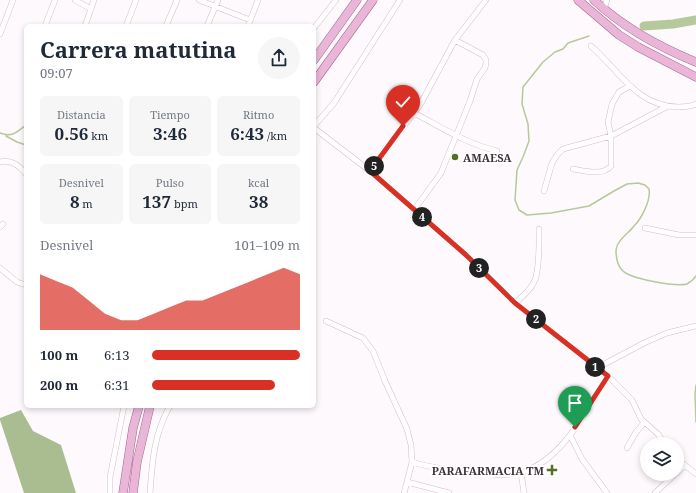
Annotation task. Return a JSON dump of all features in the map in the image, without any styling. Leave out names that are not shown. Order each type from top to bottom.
[{"type":"main road","points":[[316,57],[357,0]]},
{"type":"main road","points":[[316,79],[373,0]]},
{"type":"main road","points":[[578,0],[619,35],[638,48],[696,77]]},
{"type":"main road","points":[[594,0],[604,10],[639,34],[696,62]]},
{"type":"main road","points":[[123,493],[133,428],[138,408]]},
{"type":"main road","points":[[133,493],[137,462],[150,408]]},
{"type":"street","points":[[0,34],[13,0]]},
{"type":"street","points":[[46,24],[55,0]]},
{"type":"street","points":[[74,0],[91,9]]},
{"type":"street","points":[[86,24],[94,0]]},
{"type":"street","points":[[127,24],[136,0]]},
{"type":"street","points":[[167,24],[177,0]]},
{"type":"street","points":[[199,0],[250,20]]},
{"type":"street","points":[[207,24],[218,0]]},
{"type":"street","points":[[249,24],[258,0]]},
{"type":"street","points":[[316,25],[336,0]]},
{"type":"street","points":[[316,125],[334,103],[400,0]]},
{"type":"street","points":[[370,171],[420,105],[455,40],[486,0]]},
{"type":"street","points":[[604,10],[607,0]]},
{"type":"street","points":[[414,210],[441,173],[470,101],[477,79],[485,68],[486,60],[483,55],[455,40]]},
{"type":"street","points":[[591,46],[604,57],[620,77],[649,100],[666,107],[684,107],[696,104]]},
{"type":"street","points":[[573,169],[602,172],[608,170],[611,166],[611,136],[608,122],[612,104],[619,92],[630,86]]},
{"type":"street","points":[[544,191],[552,163],[563,149],[611,136],[666,107]]},
{"type":"street","points":[[414,113],[486,149],[497,151]]},
{"type":"street","points":[[316,129],[370,171],[466,255],[515,303],[608,376],[632,400],[644,423],[660,437]]},
{"type":"street","points":[[0,162],[14,162],[24,172]]},
{"type":"street","points":[[645,228],[680,235],[696,235]]},
{"type":"street","points":[[515,303],[527,292],[537,275],[539,229]]},
{"type":"street","points":[[0,268],[17,282],[24,284]]},
{"type":"street","points":[[326,321],[363,338],[373,351],[407,429],[412,445],[412,462],[404,493]]},
{"type":"street","points":[[597,368],[644,343],[667,333],[696,326]]},
{"type":"street","points":[[412,462],[428,467],[476,473],[505,474],[521,472],[541,463],[556,452],[570,435],[608,376]]},
{"type":"street","points":[[110,493],[110,476],[124,408]]},
{"type":"street","points":[[150,493],[153,453],[160,427],[169,408]]},
{"type":"street","points":[[627,448],[636,432],[644,423]]},
{"type":"street","points":[[570,435],[582,459],[607,493]]},
{"type":"street","points":[[684,466],[696,474]]},
{"type":"street","points":[[521,472],[524,493]]},
{"type":"street","points":[[655,493],[668,481]]},
{"type":"street","points":[[407,482],[449,493]]},
{"type":"green space","points":[[21,410],[33,431],[61,445],[76,493],[24,493],[0,420],[0,418]]},
{"type":"waterway","points":[[644,26],[673,24],[696,20]]},
{"type":"waterway","points":[[589,36],[568,43],[563,49],[555,52],[543,62],[523,87],[522,104],[528,124],[529,141],[517,170],[515,200],[519,210],[527,215],[551,213],[589,206],[627,184],[638,183],[645,185],[649,189],[649,198],[643,214],[617,246],[616,255],[619,266],[626,273],[643,279],[664,283],[682,285],[687,284],[696,276]]},
{"type":"waterway","points":[[0,133],[11,135],[24,127]]},
{"type":"waterway","points":[[6,136],[24,144]]},
{"type":"waterway","points":[[696,385],[696,422]]},
{"type":"place","name":"AMAESA","points":[[455,157]]},
{"type":"place","name":"PARAFARMACIA TM","points":[[552,470]]},
{"type":"route","points":[[403,126],[370,171],[466,255],[515,303],[608,376],[575,427]]}]
